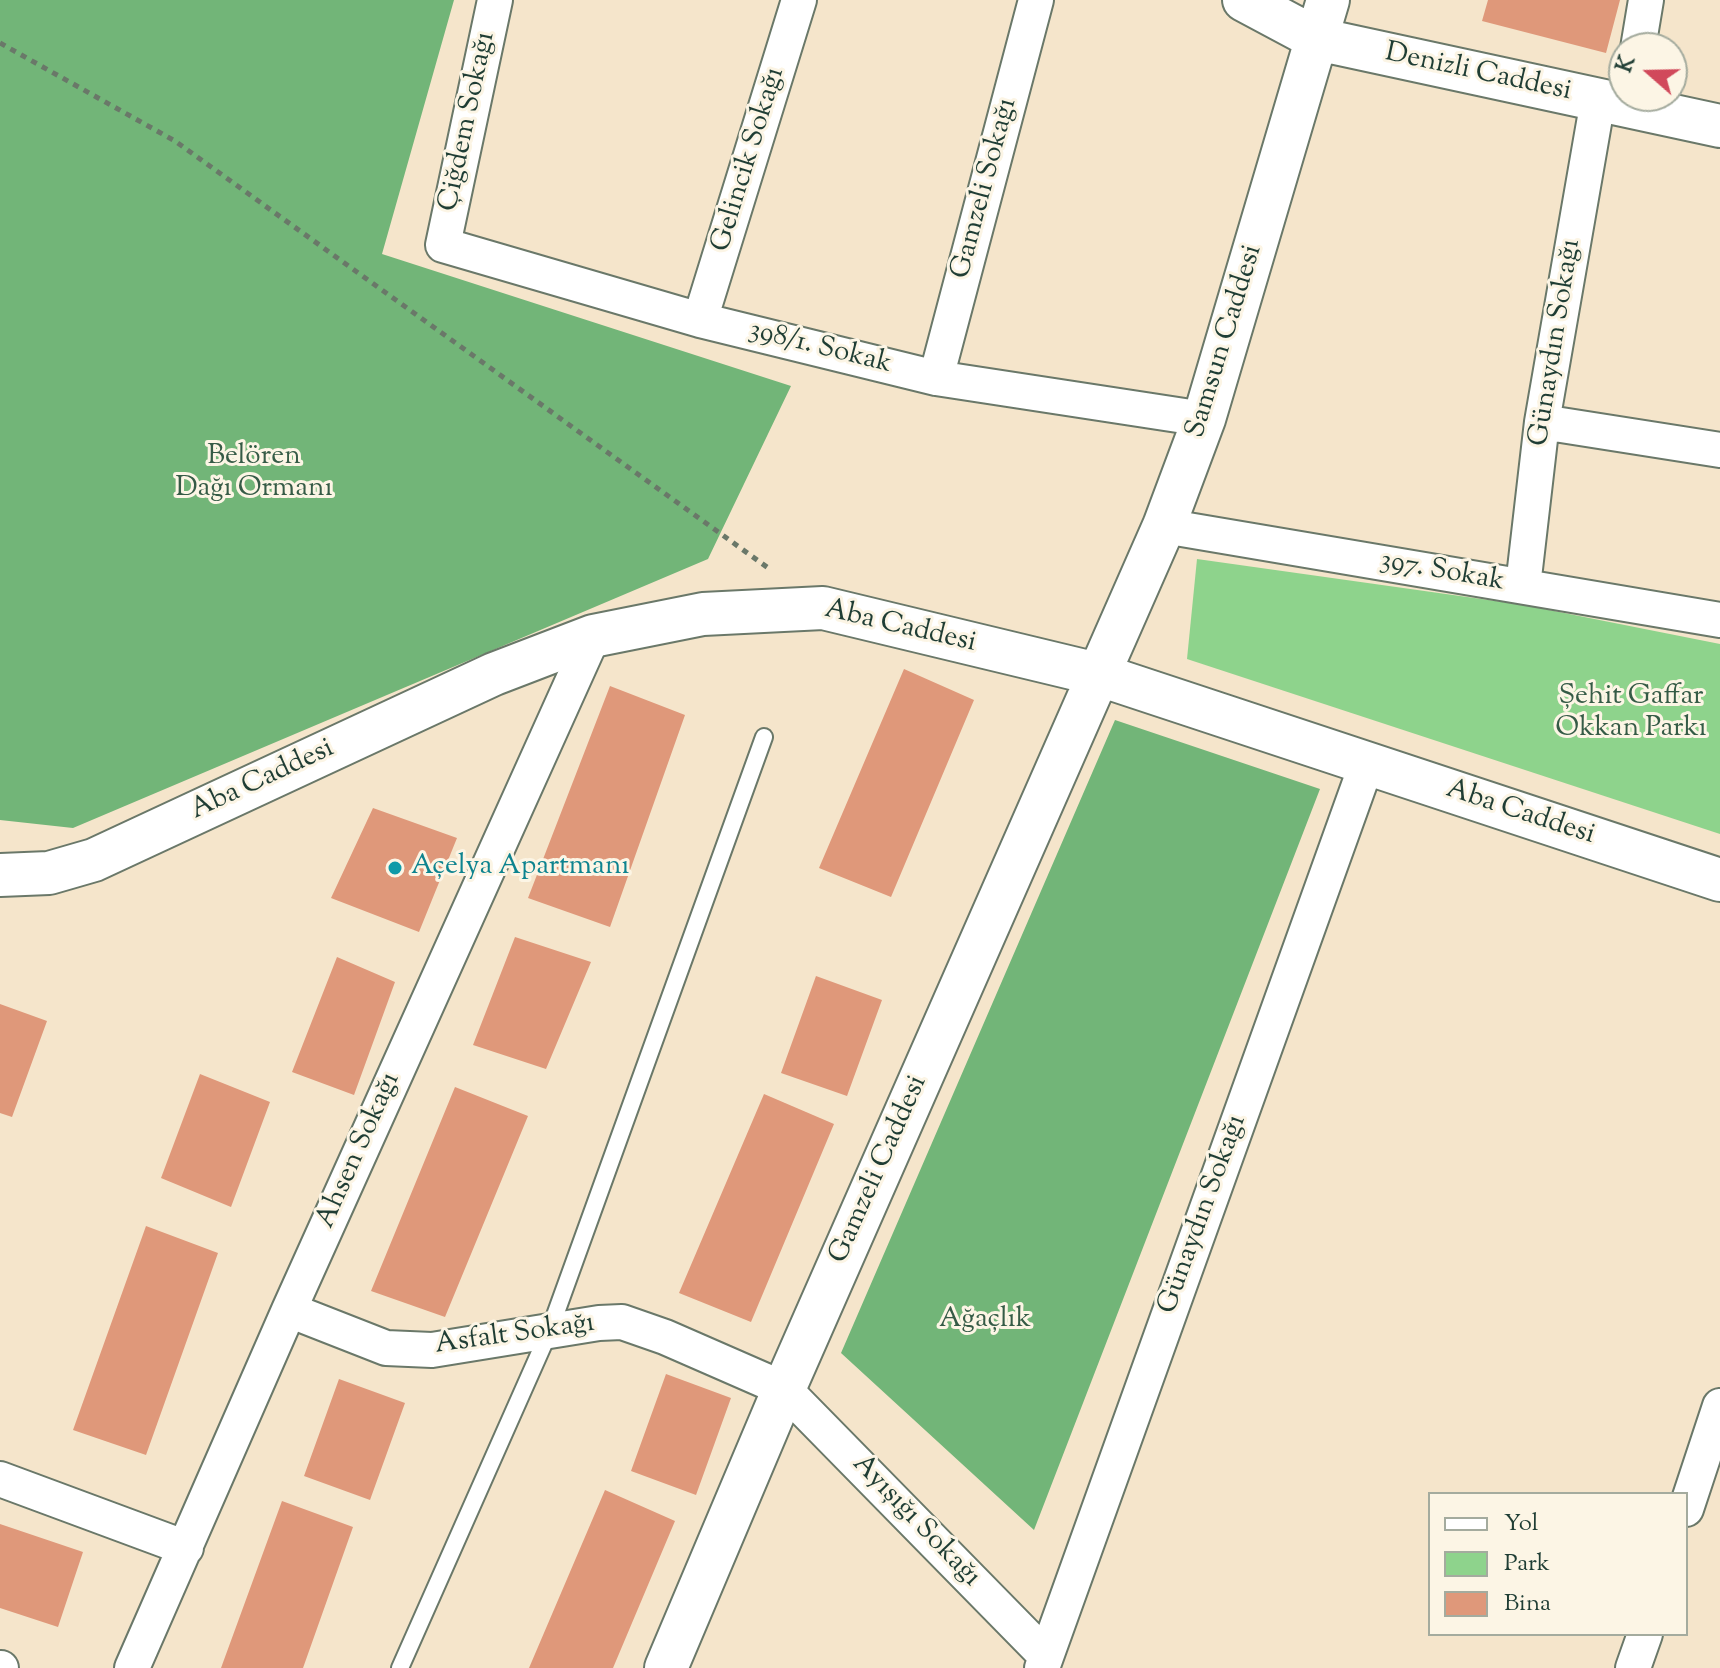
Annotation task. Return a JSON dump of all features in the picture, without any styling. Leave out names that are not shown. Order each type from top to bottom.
[{"type":"street","name":"Çiğdem Sokağı","points":[[443,245],[495,0]]},
{"type":"street","name":"Gelincik Sokağı","points":[[700,320],[799,0]]},
{"type":"street","name":"Gamzeli Sokağı","points":[[936,378],[1036,0]]},
{"type":"street","name":"Denizli Caddesi","points":[[1244,0],[1608,98]]},
{"type":"street","points":[[1641,32],[1646,0]]},
{"type":"street","name":"Samsun Caddesi","points":[[1097,674],[1164,526],[1204,419],[1322,20]]},
{"type":"street","name":"Günaydın Sokağı","points":[[1523,586],[1542,422],[1616,112]]},
{"type":"street","name":"Denizli Caddesi","points":[[1663,112],[1720,126]]},
{"type":"street","name":"398/1. Sokak","points":[[443,245],[700,320],[936,378],[1204,419]]},
{"type":"street","points":[[1542,422],[1720,450]]},
{"type":"street","name":"397. Sokak","points":[[1164,526],[1720,620]]},
{"type":"street","name":"Aba Caddesi","points":[[0,875],[49,873],[94,860],[494,674],[593,636],[703,614],[823,608],[1097,674],[1720,880]]},
{"type":"street","name":"Ahsen Sokağı","points":[[132,1668],[289,1310],[593,636]]},
{"type":"street","name":"Gamzeli Caddesi","points":[[666,1668],[784,1389],[1097,674]]},
{"type":"street","name":"Günaydın Sokağı","points":[[1044,1662],[1367,763]]},
{"type":"street","name":"Asfalt Sokağı","points":[[289,1310],[386,1348],[410,1350],[432,1350],[622,1322],[665,1337],[784,1389]]},
{"type":"street","name":"Ayışığı Sokağı","points":[[784,1389],[1044,1662]]},
{"type":"street","points":[[1700,1496],[1720,1406]]},
{"type":"street","points":[[0,1479],[186,1548]]},
{"type":"street","points":[[1633,1668],[1644,1636]]},
{"type":"lane","points":[[400,1668],[549,1332],[764,737]]},
{"type":"path","points":[[0,43],[175,141],[771,570]]},
{"type":"green space","name":"Belören Dağı Ormanı","points":[[0,0],[454,0],[382,254],[791,386],[708,559],[73,828],[0,820]]},
{"type":"green space","name":"Şehit Gaffar Okkan Parkı","points":[[1197,559],[1524,605],[1720,644],[1720,834],[1187,659]]},
{"type":"green space","name":"Ağaçlık","points":[[1115,720],[1320,789],[1034,1530],[841,1353]]},
{"type":"building","points":[[1488,0],[1620,0],[1612,32],[1608,32],[1606,53],[1482,21]]},
{"type":"building","points":[[904,669],[974,700],[891,897],[819,868]]},
{"type":"building","points":[[610,686],[685,715],[610,927],[528,898]]},
{"type":"building","name":"Açelya Apartmanı","points":[[373,808],[457,838],[419,932],[331,898]]},
{"type":"building","points":[[515,937],[591,962],[546,1069],[473,1045]]},
{"type":"building","points":[[337,957],[395,982],[354,1095],[292,1072]]},
{"type":"building","points":[[816,976],[882,1000],[847,1096],[781,1073]]},
{"type":"building","points":[[0,1004],[47,1021],[12,1117],[0,1113]]},
{"type":"building","points":[[200,1074],[270,1102],[231,1207],[161,1178]]},
{"type":"building","points":[[455,1087],[528,1116],[445,1317],[371,1291]]},
{"type":"building","points":[[764,1094],[834,1124],[751,1322],[679,1293]]},
{"type":"building","points":[[146,1226],[218,1253],[146,1455],[73,1430]]},
{"type":"building","points":[[666,1374],[731,1398],[696,1495],[631,1471]]},
{"type":"building","points":[[339,1379],[405,1403],[370,1500],[304,1476]]},
{"type":"building","points":[[605,1490],[675,1521],[613,1668],[529,1668]]},
{"type":"building","points":[[282,1501],[353,1527],[303,1668],[221,1668]]},
{"type":"building","points":[[0,1524],[83,1552],[58,1627],[0,1608]]},
{"type":"place","name":"Açelya Apartmanı","points":[[395,868]]}]
